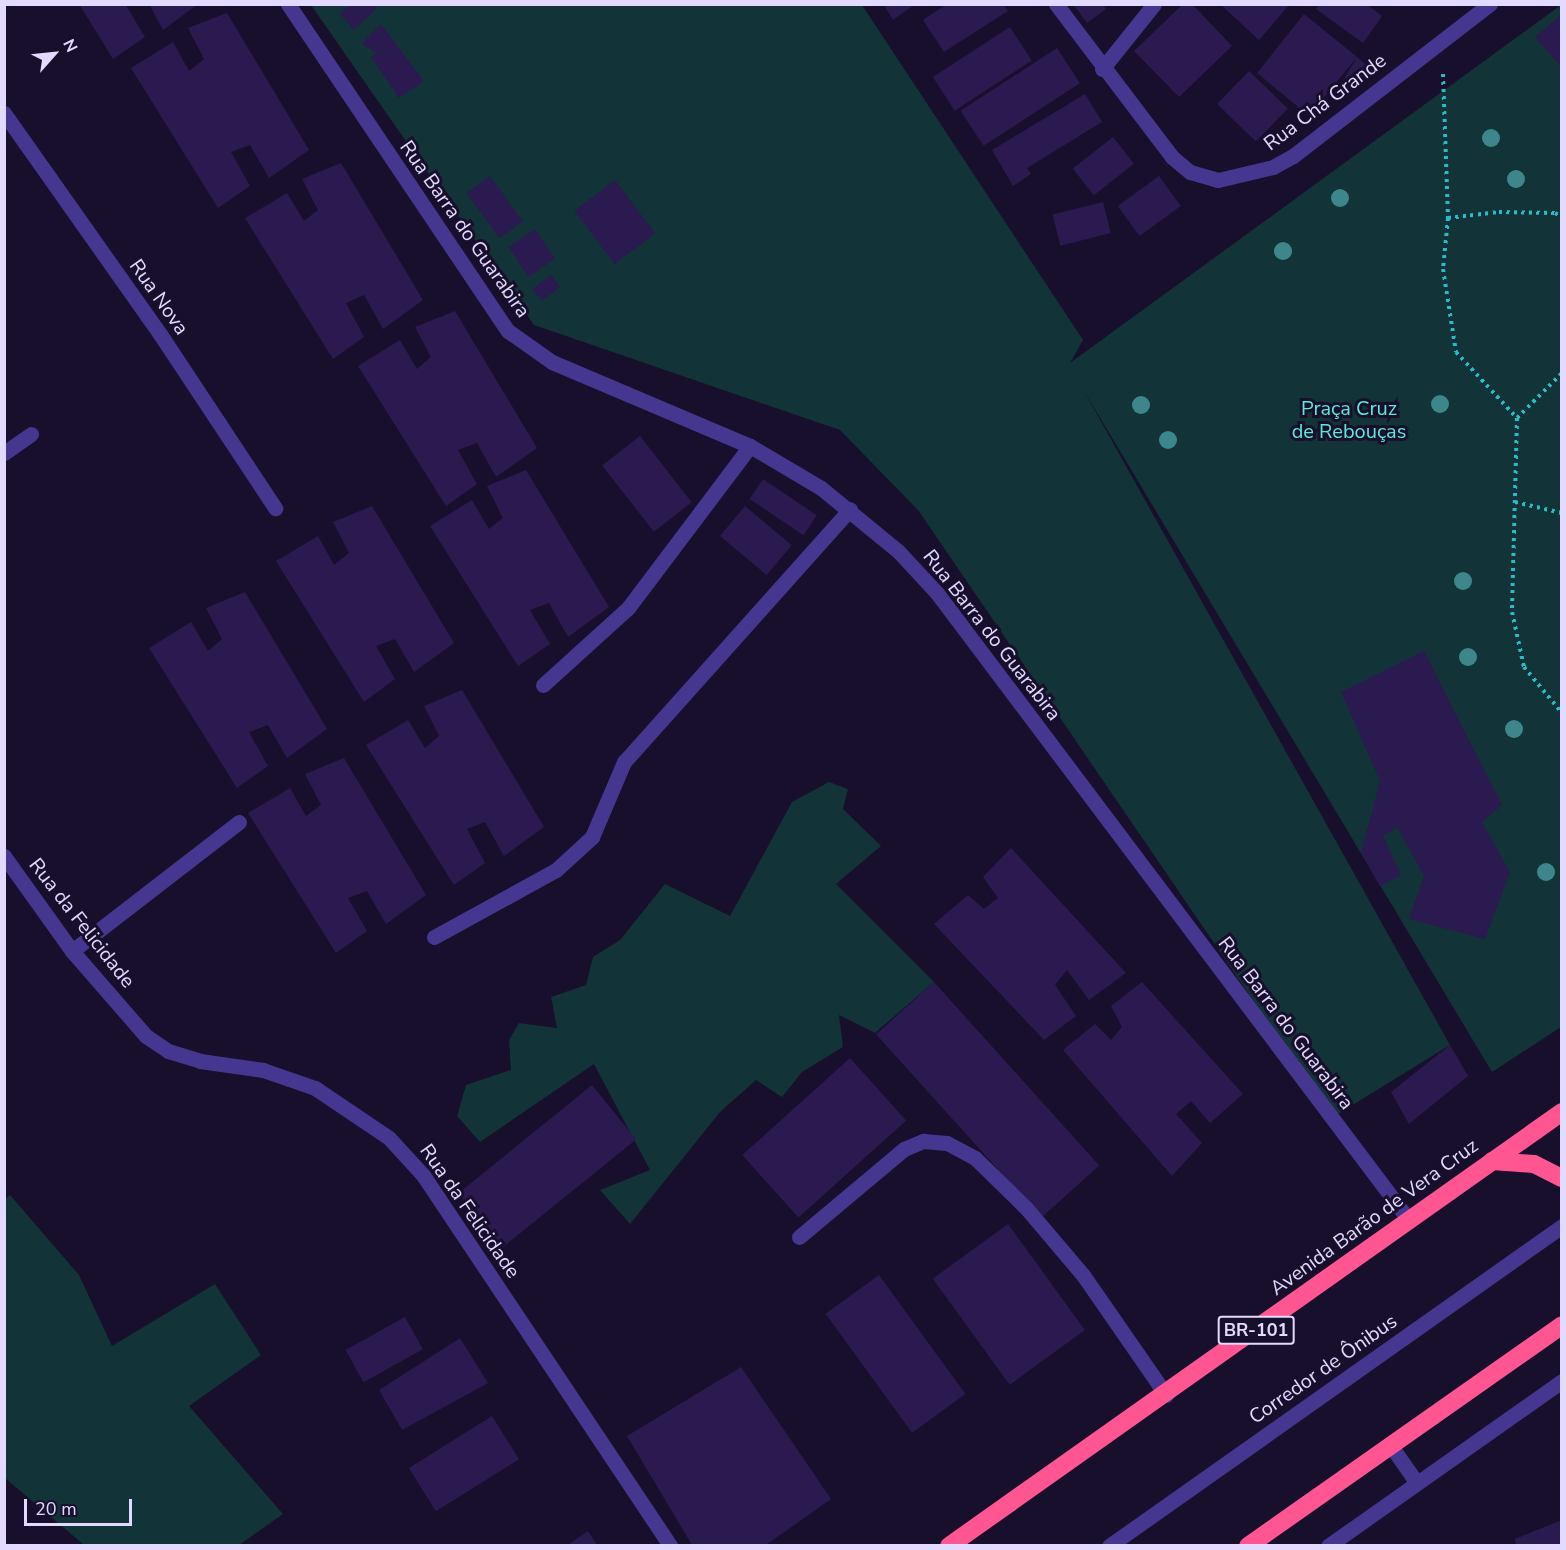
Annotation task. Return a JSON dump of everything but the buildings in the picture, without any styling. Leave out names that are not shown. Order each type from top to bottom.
[{"type":"highway","name":"Avenida Barão de Vera Cruz","points":[[949,1545],[1166,1395],[1562,1112]]},
{"type":"highway","points":[[1492,1161],[1534,1164],[1562,1178]]},
{"type":"highway","points":[[1248,1545],[1562,1325]]},
{"type":"street","name":"Rua Barra do Guarabira","points":[[288,4],[508,331],[552,362],[750,446],[850,509],[898,551],[937,593],[1409,1220]]},
{"type":"street","name":"Rua Chá Grande","points":[[1056,4],[1102,69],[1172,157],[1190,172],[1218,180],[1273,167],[1293,156],[1491,4]]},
{"type":"street","points":[[1102,69],[1154,4]]},
{"type":"street","name":"Rua Nova","points":[[4,113],[160,334],[275,508]]},
{"type":"street","points":[[4,453],[31,434]]},
{"type":"street","points":[[543,685],[628,608],[750,446]]},
{"type":"street","points":[[434,937],[556,870],[592,837],[624,762],[850,509]]},
{"type":"street","points":[[72,951],[239,822]]},
{"type":"street","name":"Rua da Felicidade","points":[[4,856],[72,951],[146,1036],[168,1051],[200,1061],[263,1070],[315,1088],[389,1138],[423,1174],[670,1545]]},
{"type":"street","points":[[799,1237],[904,1149],[923,1141],[947,1143],[975,1158],[1027,1209],[1083,1275],[1166,1395]]},
{"type":"street","name":"Corredor de Ônibus","points":[[1109,1545],[1562,1226]]},
{"type":"street","points":[[1328,1545],[1562,1381]]},
{"type":"street","points":[[1391,1446],[1417,1483]]},
{"type":"path","points":[[1442,40],[1448,218],[1443,269],[1456,352],[1517,418]]},
{"type":"path","points":[[1448,218],[1499,212],[1555,213],[1562,217]]},
{"type":"path","points":[[1562,373],[1517,418],[1512,612],[1524,667],[1562,713]]},
{"type":"path","points":[[1515,502],[1562,513]]},
{"type":"green space","name":"Praça Cruz de Rebouças","points":[[311,5],[862,5],[1083,340],[1070,363],[1561,5],[1561,1027],[1492,1072],[1084,391],[1450,1045],[1333,1117],[918,510],[840,430],[534,325]]},
{"type":"green space","points":[[829,782],[848,789],[843,809],[881,846],[836,884],[934,982],[875,1033],[839,1015],[843,1047],[802,1072],[782,1097],[756,1080],[720,1112],[630,1224],[600,1190],[650,1170],[594,1064],[480,1142],[457,1116],[466,1085],[511,1070],[509,1040],[519,1023],[557,1028],[551,997],[586,985],[593,957],[620,940],[665,884],[730,916],[792,802]]},
{"type":"green space","points":[[10,1195],[79,1275],[112,1346],[215,1284],[261,1355],[189,1406],[283,1514],[239,1545],[84,1545],[5,1478],[4,1200]]}]
